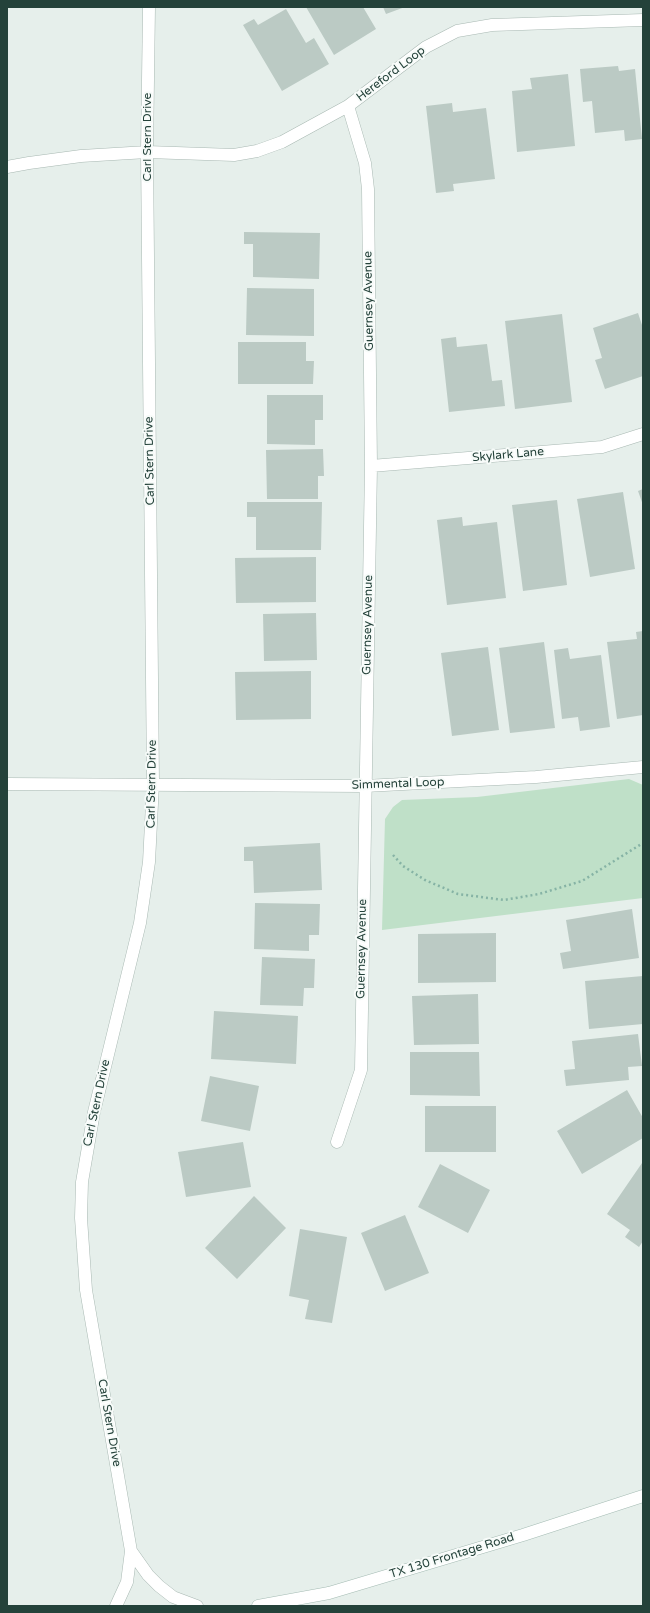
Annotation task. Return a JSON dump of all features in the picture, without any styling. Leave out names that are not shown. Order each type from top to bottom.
[{"type":"street","name":"Carl Stern Drive","points":[[116,1606],[127,1582],[131,1551],[86,1290],[82,1218],[82,1182],[94,1112],[140,923],[150,862],[153,784],[148,152],[149,7]]},
{"type":"street","name":"Hereford Loop","points":[[7,168],[28,163],[81,156],[148,152],[234,155],[257,151],[282,142],[348,106],[426,47],[458,32],[492,25],[643,20]]},
{"type":"street","name":"Guernsey Avenue","points":[[338,1142],[361,1070],[371,466],[368,189],[365,163],[348,106]]},
{"type":"street","name":"Skylark Lane","points":[[371,466],[602,447],[643,434]]},
{"type":"street","name":"Simmental Loop","points":[[7,784],[365,786],[536,777],[643,767]]},
{"type":"street","name":"TX 130 Frontage Road","points":[[258,1606],[329,1593],[523,1535],[643,1496]]},
{"type":"street","name":"Carl Stern Drive","points":[[131,1551],[148,1575],[159,1586],[173,1597],[197,1606]]},
{"type":"path","points":[[392,855],[403,866],[425,880],[458,894],[504,900],[539,894],[582,881],[643,843]]},
{"type":"green space","points":[[629,779],[643,785],[643,898],[382,930],[385,819],[393,807],[402,800],[477,797]]},
{"type":"building","points":[[306,7],[363,7],[376,29],[334,55]]},
{"type":"building","points":[[383,7],[405,7],[386,14]]},
{"type":"building","points":[[286,9],[306,43],[314,38],[329,64],[282,91],[243,25],[254,19],[258,25]]},
{"type":"building","points":[[618,66],[619,71],[635,69],[642,139],[625,141],[624,130],[595,133],[592,101],[583,102],[580,69]]},
{"type":"building","points":[[568,74],[575,146],[517,152],[512,91],[532,89],[530,78]]},
{"type":"building","points":[[452,103],[453,112],[486,108],[495,179],[453,184],[454,191],[436,193],[426,106]]},
{"type":"building","points":[[244,232],[320,233],[319,279],[253,277],[253,244],[244,244]]},
{"type":"building","points":[[247,288],[314,289],[314,336],[246,335]]},
{"type":"building","points":[[638,313],[643,328],[643,376],[605,389],[595,360],[602,358],[593,328]]},
{"type":"building","points":[[562,314],[572,402],[515,409],[505,321]]},
{"type":"building","points":[[456,337],[457,347],[487,344],[492,381],[502,380],[505,406],[449,412],[441,339]]},
{"type":"building","points":[[238,342],[306,342],[306,361],[314,361],[313,384],[238,384]]},
{"type":"building","points":[[267,395],[323,395],[323,420],[315,420],[315,445],[267,444]]},
{"type":"building","points":[[323,449],[324,476],[318,476],[318,499],[267,499],[266,450]]},
{"type":"building","points":[[643,489],[643,505],[638,491]]},
{"type":"building","points":[[623,492],[635,569],[590,577],[577,499]]},
{"type":"building","points":[[557,500],[567,585],[523,591],[512,505]]},
{"type":"building","points":[[247,502],[322,502],[321,550],[256,550],[256,517],[247,517]]},
{"type":"building","points":[[462,517],[463,526],[497,522],[506,598],[447,605],[437,520]]},
{"type":"building","points":[[316,557],[316,602],[236,603],[235,558]]},
{"type":"building","points":[[316,613],[317,660],[264,661],[263,614]]},
{"type":"building","points":[[643,631],[643,715],[617,719],[607,642],[637,639],[636,632]]},
{"type":"building","points":[[544,642],[555,728],[510,733],[499,648]]},
{"type":"building","points":[[488,647],[499,730],[452,736],[441,653]]},
{"type":"building","points":[[568,648],[570,659],[601,655],[610,727],[580,731],[578,717],[562,719],[554,650]]},
{"type":"building","points":[[311,671],[311,719],[236,720],[235,672]]},
{"type":"building","points":[[320,843],[322,890],[254,893],[253,861],[244,861],[244,847]]},
{"type":"building","points":[[255,903],[320,904],[319,935],[309,935],[309,951],[254,949]]},
{"type":"building","points":[[632,909],[639,958],[563,969],[560,953],[571,951],[566,920]]},
{"type":"building","points":[[496,933],[496,982],[418,983],[418,934]]},
{"type":"building","points":[[262,957],[315,959],[314,988],[304,988],[303,1006],[260,1005]]},
{"type":"building","points":[[643,976],[643,1024],[589,1029],[585,981]]},
{"type":"building","points":[[478,994],[479,1044],[414,1045],[412,996]]},
{"type":"building","points":[[214,1011],[298,1016],[296,1064],[211,1059]]},
{"type":"building","points":[[638,1034],[642,1066],[628,1067],[629,1080],[566,1086],[564,1070],[575,1069],[572,1041]]},
{"type":"building","points":[[410,1052],[479,1052],[480,1096],[410,1095]]},
{"type":"building","points":[[210,1076],[259,1086],[250,1131],[201,1121]]},
{"type":"building","points":[[627,1090],[643,1118],[643,1138],[582,1174],[557,1131]]},
{"type":"building","points":[[425,1106],[496,1106],[496,1152],[425,1152]]},
{"type":"building","points":[[243,1142],[251,1187],[186,1197],[178,1152]]},
{"type":"building","points":[[642,1163],[643,1241],[639,1247],[625,1237],[630,1230],[607,1214]]},
{"type":"building","points":[[440,1164],[490,1190],[468,1233],[418,1207]]},
{"type":"building","points":[[254,1196],[286,1228],[237,1279],[205,1248]]},
{"type":"building","points":[[405,1215],[429,1273],[385,1291],[361,1233]]},
{"type":"building","points":[[300,1229],[347,1237],[332,1323],[305,1319],[309,1300],[289,1296]]}]
